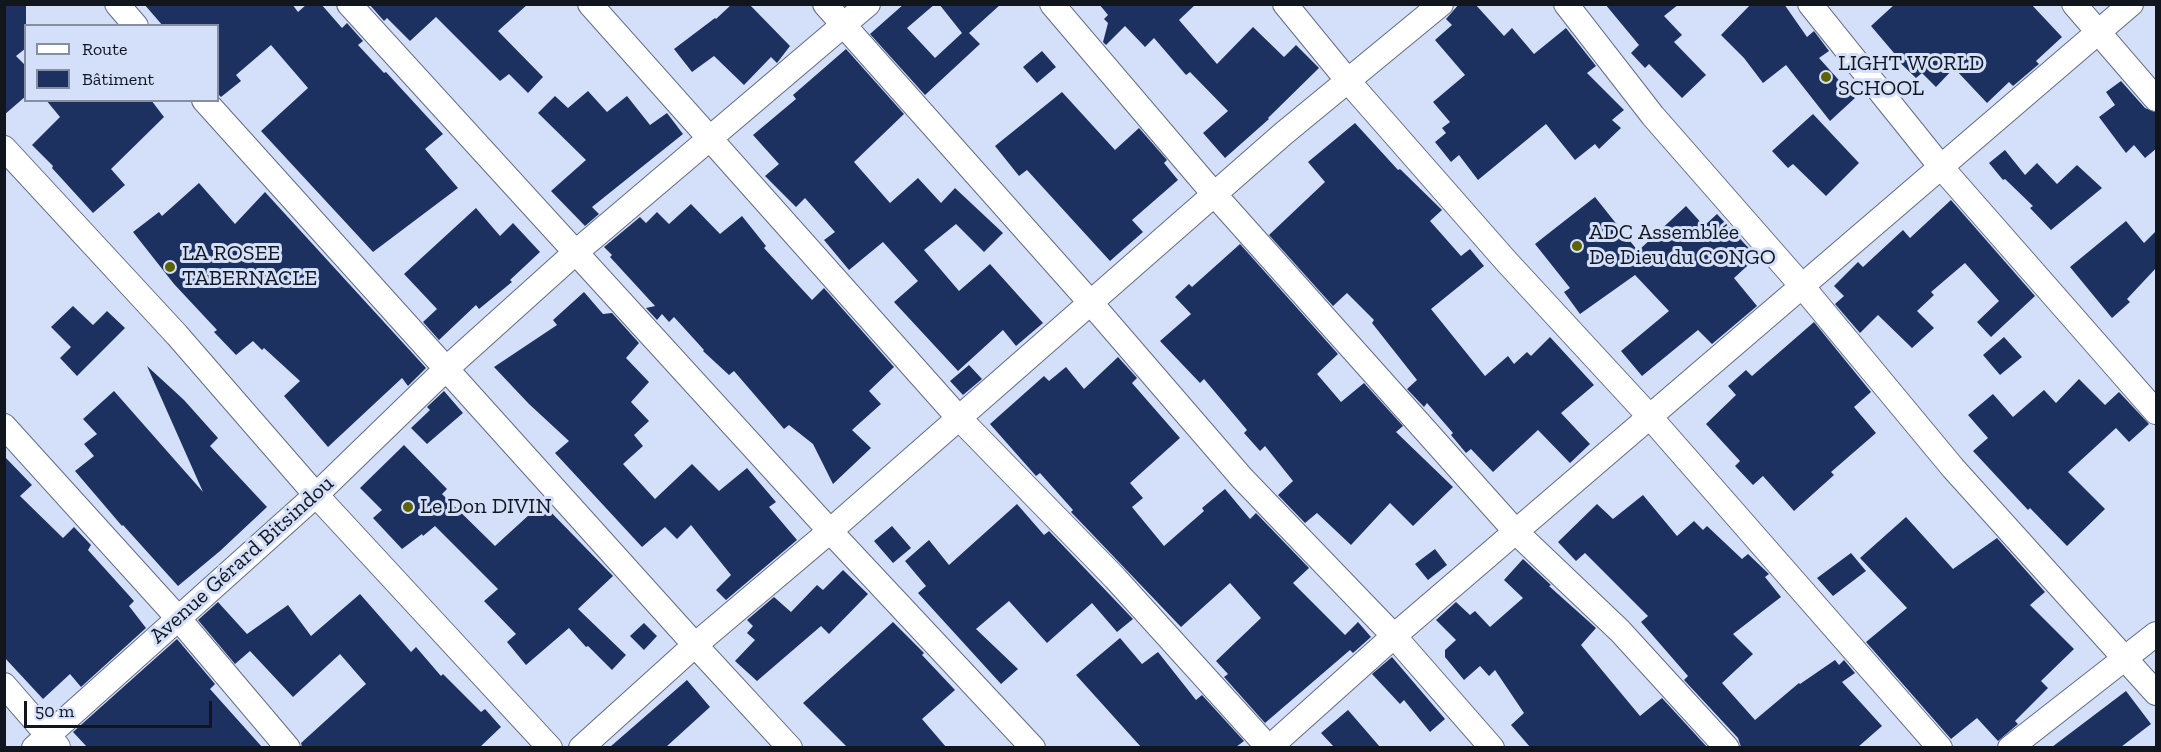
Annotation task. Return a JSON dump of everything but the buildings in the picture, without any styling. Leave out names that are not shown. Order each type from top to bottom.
[{"type":"street","points":[[117,4],[134,24]]},
{"type":"street","points":[[350,4],[830,531],[1033,747]]},
{"type":"street","points":[[590,4],[958,417],[1115,578],[1269,747],[1394,636],[1517,533],[2131,4]]},
{"type":"street","points":[[825,4],[1090,302],[1242,478],[1394,636],[1492,747]]},
{"type":"street","name":"Avenue Gérard Bitsindou","points":[[47,743],[178,618],[316,495],[446,369],[576,252],[868,4]]},
{"type":"street","points":[[1052,4],[1214,194],[1517,533],[1620,631],[1727,747]]},
{"type":"street","points":[[1285,4],[1348,81],[1506,261],[1650,417],[1940,747]]},
{"type":"street","points":[[581,747],[695,645],[830,531],[1214,194],[1442,4]]},
{"type":"street","points":[[1566,4],[1653,116],[1802,286],[1953,468],[2157,693]]},
{"type":"street","points":[[1810,4],[1941,167],[2157,412]]},
{"type":"street","points":[[2074,4],[2157,99]]},
{"type":"street","points":[[206,102],[695,645],[790,747]]},
{"type":"street","points":[[4,148],[177,335],[316,495],[550,747]]},
{"type":"street","points":[[4,426],[178,618],[288,747]]},
{"type":"street","points":[[2010,747],[2157,634]]},
{"type":"street","points":[[4,685],[47,743]]},
{"type":"place","name":"LIGHT WORLD SCHOOL","points":[[1826,77]]},
{"type":"place","name":"ADC Assemblée De Dieu du CONGO","points":[[1577,246]]},
{"type":"place","name":"LA ROSEE TABERNACLE","points":[[170,267]]},
{"type":"place","name":"Le Don DIVIN","points":[[408,507]]}]
